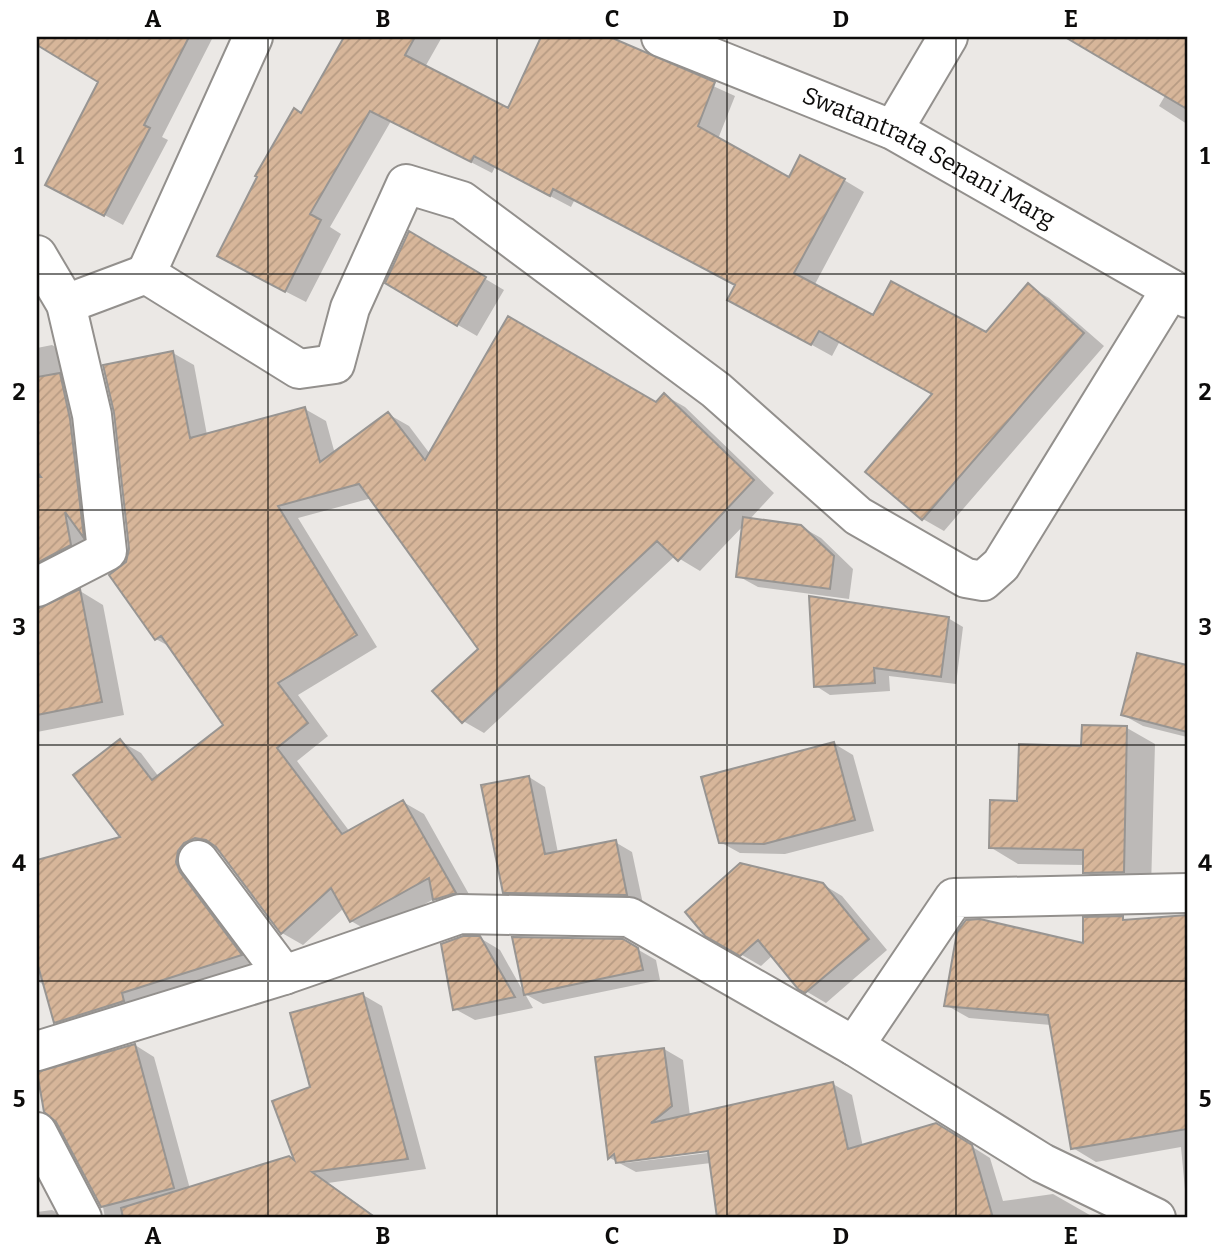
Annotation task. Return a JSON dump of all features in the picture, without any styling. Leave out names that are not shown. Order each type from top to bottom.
[{"type":"street","points":[[66,304],[146,274],[253,37]]},
{"type":"street","name":"Swatantrata Senani Marg","points":[[661,37],[893,130],[1179,293]]},
{"type":"street","points":[[893,130],[948,37]]},
{"type":"street","points":[[146,274],[299,369],[335,364],[350,308],[406,184],[462,201],[716,390],[858,516],[966,578],[982,581],[1001,565],[1179,293]]},
{"type":"street","points":[[37,255],[66,304],[92,415],[107,551],[37,587]]},
{"type":"street","points":[[198,860],[284,975]]},
{"type":"street","points":[[854,1046],[954,898],[1187,893]]},
{"type":"street","points":[[37,1051],[284,975],[460,914],[629,917],[854,1046],[1042,1163],[1156,1218]]},
{"type":"street","points":[[37,1132],[82,1218]]},
{"type":"building","points":[[37,37],[189,37],[144,125],[150,128],[104,216],[45,185],[98,82],[37,45]]},
{"type":"building","points":[[344,37],[415,37],[405,55],[508,108],[541,37],[610,37],[715,82],[698,126],[789,177],[800,155],[845,179],[794,273],[873,315],[891,281],[986,332],[1028,283],[1084,333],[922,520],[865,472],[932,394],[819,331],[811,345],[727,300],[735,285],[553,189],[550,196],[474,156],[471,162],[370,111],[310,214],[321,220],[285,292],[217,256],[257,177],[255,176],[294,108],[301,113]]},
{"type":"building","points":[[1065,37],[1187,37],[1187,109]]},
{"type":"building","points":[[409,231],[486,277],[457,326],[385,283]]},
{"type":"building","points":[[508,316],[656,402],[664,393],[754,480],[678,561],[657,541],[462,723],[432,691],[478,649],[359,484],[278,506],[357,635],[278,683],[308,723],[277,748],[342,834],[403,800],[456,893],[433,900],[429,878],[350,922],[331,888],[281,934],[216,847],[206,840],[195,838],[184,843],[178,851],[176,862],[180,872],[242,955],[122,993],[124,1001],[54,1023],[37,962],[37,860],[120,837],[73,775],[120,739],[152,780],[223,725],[161,636],[155,640],[109,575],[126,562],[129,549],[114,413],[103,365],[173,351],[190,438],[305,407],[320,462],[388,412],[425,460]]},
{"type":"building","points":[[60,373],[70,419],[84,538],[65,512],[71,545],[37,563],[37,477],[41,477],[37,472],[37,377]]},
{"type":"building","points":[[743,517],[801,525],[834,556],[830,589],[736,577]]},
{"type":"building","points":[[80,589],[102,702],[37,715],[37,609]]},
{"type":"building","points":[[809,596],[949,617],[941,677],[874,668],[875,683],[814,687]]},
{"type":"building","points":[[1137,653],[1187,665],[1187,732],[1121,715]]},
{"type":"building","points":[[1082,725],[1127,726],[1124,872],[1083,873],[1083,850],[989,848],[990,800],[1017,801],[1019,744],[1081,746]]},
{"type":"building","points":[[834,742],[855,820],[764,844],[719,843],[701,777]]},
{"type":"building","points":[[529,776],[545,854],[616,840],[627,895],[503,893],[481,785]]},
{"type":"building","points":[[740,863],[823,883],[869,939],[805,993],[798,989],[758,940],[740,956],[705,936],[685,912]]},
{"type":"building","points":[[1187,915],[1187,1129],[1071,1149],[1048,1015],[944,1006],[957,932],[966,920],[980,919],[1083,943],[1083,917],[1123,916],[1123,920]]},
{"type":"building","points":[[463,936],[480,936],[515,997],[453,1010],[441,944]]},
{"type":"building","points":[[512,937],[623,939],[638,948],[643,970],[524,995]]},
{"type":"building","points":[[363,993],[408,1159],[312,1172],[376,1218],[123,1218],[121,1208],[289,1156],[294,1160],[272,1101],[310,1087],[290,1013]]},
{"type":"building","points":[[135,1044],[174,1188],[101,1207],[56,1122],[44,1112],[37,1072]]},
{"type":"building","points":[[664,1048],[672,1106],[651,1123],[833,1082],[848,1149],[936,1123],[972,1145],[993,1218],[717,1218],[708,1151],[616,1163],[614,1154],[608,1159],[595,1057]]}]
